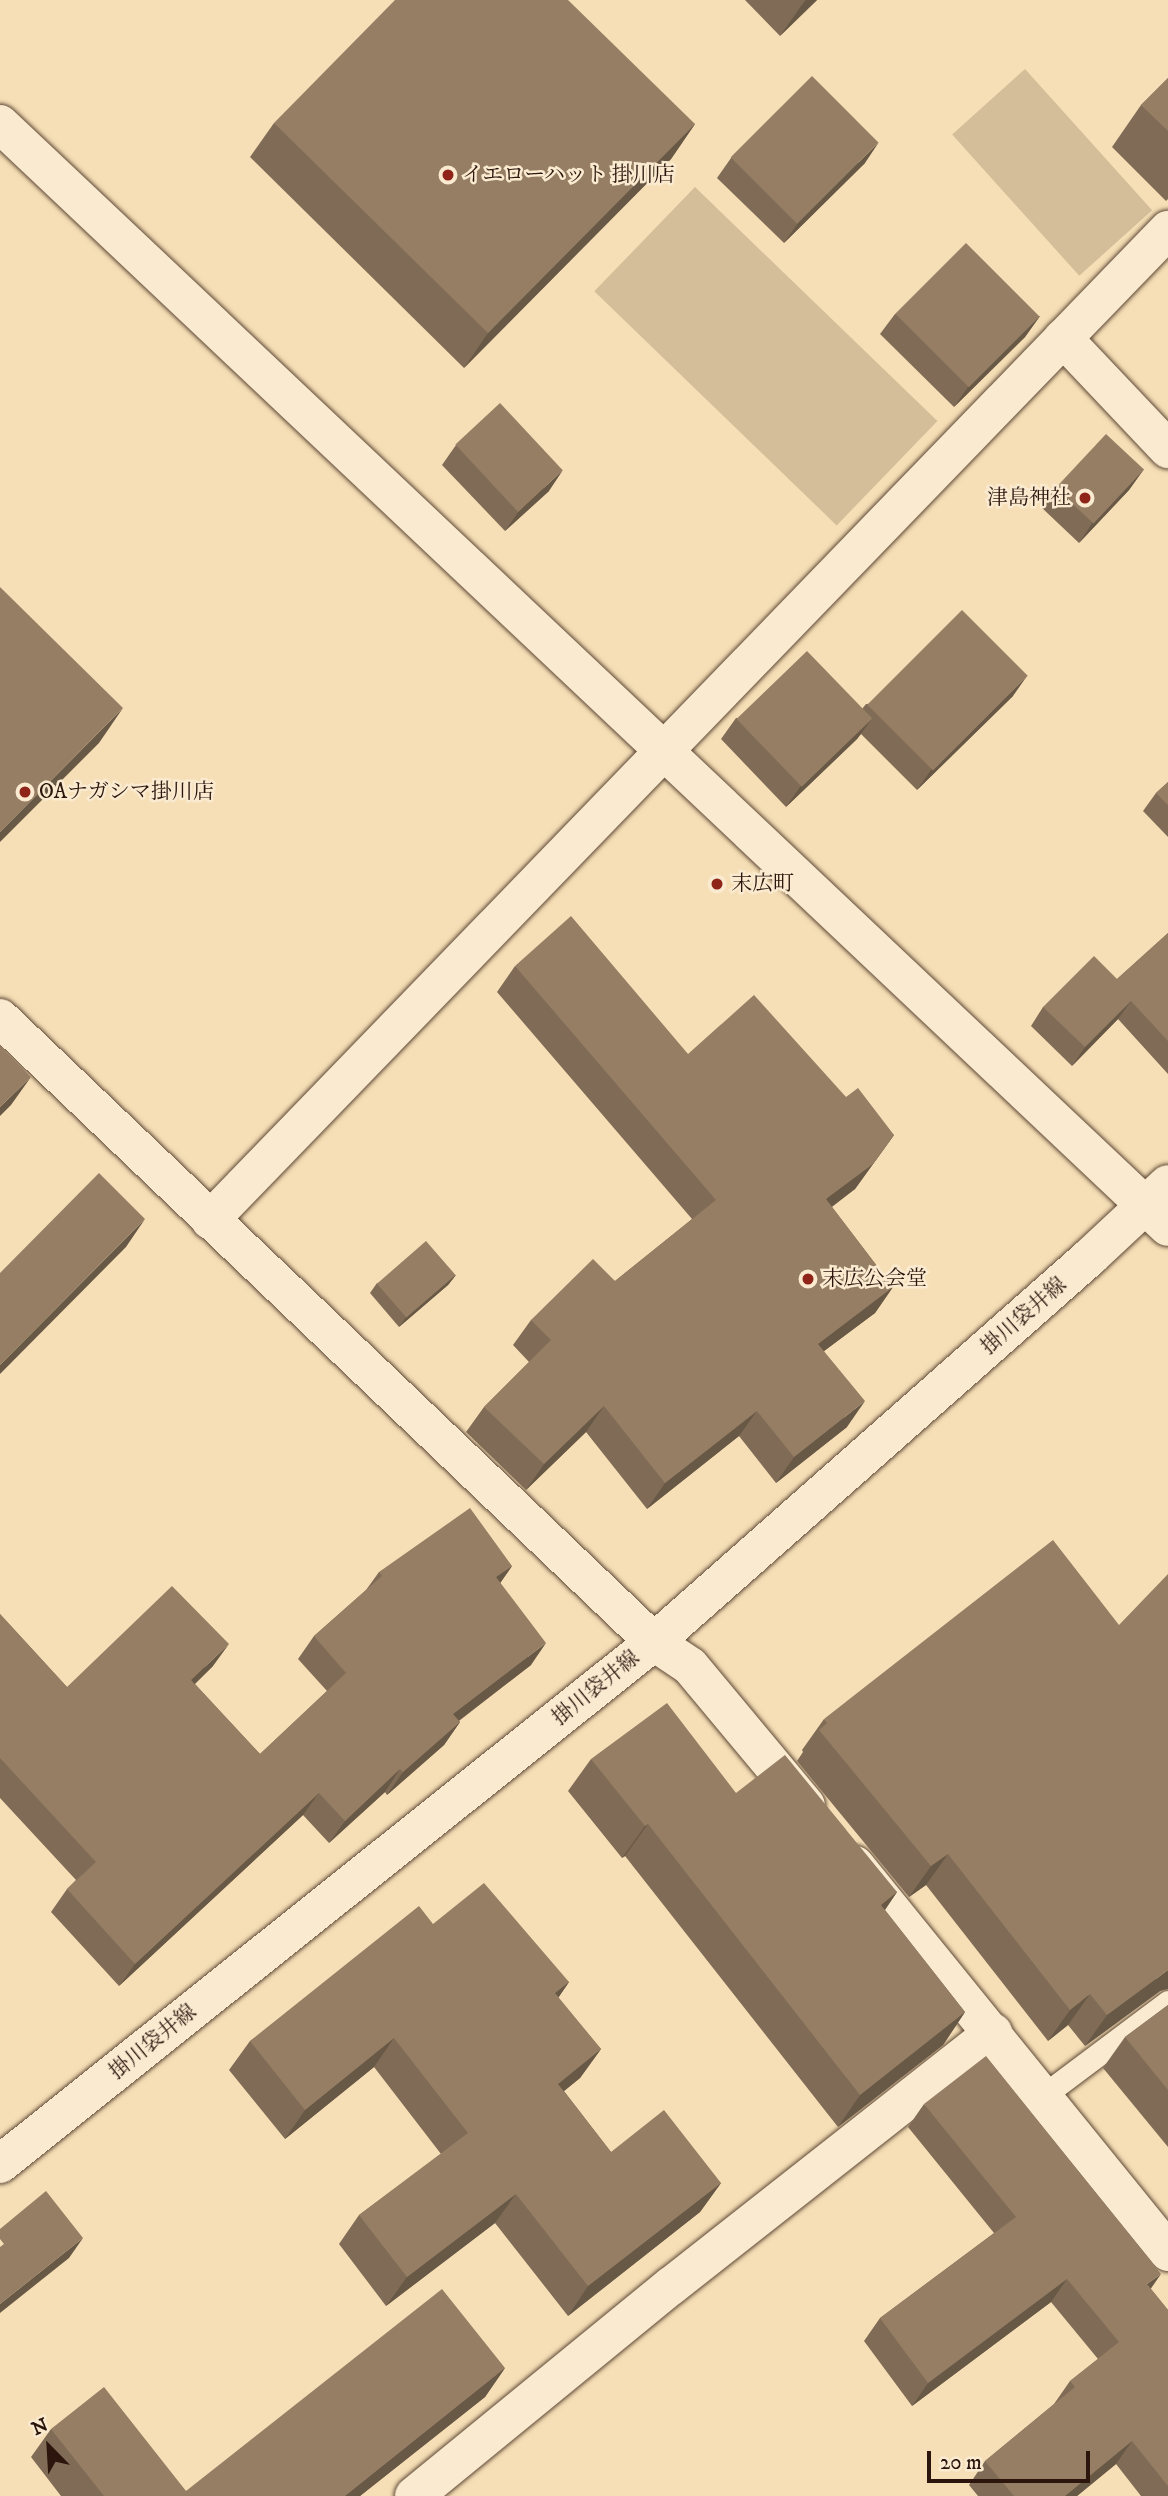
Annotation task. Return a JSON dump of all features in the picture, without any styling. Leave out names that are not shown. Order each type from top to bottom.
[{"type":"street","points":[[0,124],[666,750],[1161,1206]]},
{"type":"street","points":[[210,1220],[1168,230]]},
{"type":"street","points":[[1063,338],[1168,449]]},
{"type":"street","points":[[0,1018],[654,1642],[690,1666],[1044,2095],[1168,2252]]},
{"type":"street","name":"掛川袋井線","points":[[0,2164],[654,1642],[1161,1206]]},
{"type":"street","points":[[414,2496],[671,2286],[993,2033]]},
{"type":"lane","points":[[1044,2095],[1168,2002]]},
{"type":"shaded area","points":[[1025,69],[1152,210],[1079,276],[952,135]]},
{"type":"shaded area","points":[[695,187],[937,421],[837,525],[594,291]]},
{"type":"building","points":[[395,0],[568,0],[695,124],[488,333],[274,123]]},
{"type":"building","points":[[812,76],[878,142],[797,224],[731,157]]},
{"type":"building","points":[[1168,78],[1168,131],[1141,105]]},
{"type":"building","points":[[966,243],[1040,317],[969,387],[895,314]]},
{"type":"building","points":[[500,403],[563,470],[518,512],[455,445]]},
{"type":"building","name":"津島神社","points":[[1106,434],[1144,469],[1094,524],[1056,488]]},
{"type":"building","points":[[0,587],[123,708],[0,832]]},
{"type":"building","points":[[962,610],[1028,676],[933,771],[867,705]]},
{"type":"building","points":[[807,651],[872,719],[802,787],[737,719]]},
{"type":"building","points":[[1168,782],[1168,805],[1156,793]]},
{"type":"building","points":[[571,916],[688,1054],[754,995],[846,1097],[858,1088],[894,1135],[873,1164],[826,1199],[893,1287],[818,1344],[865,1401],[794,1457],[757,1411],[665,1483],[604,1406],[544,1464],[484,1407],[551,1340],[531,1320],[593,1259],[615,1281],[716,1200],[515,966]]},
{"type":"building","points":[[1168,933],[1168,1041],[1131,1001],[1085,1047],[1043,1007],[1094,956],[1117,979]]},
{"type":"building","points":[[0,1046],[31,1077],[0,1107]]},
{"type":"building","points":[[99,1173],[145,1219],[0,1365],[0,1273]]},
{"type":"building","points":[[426,1241],[456,1275],[406,1318],[377,1284]]},
{"type":"building","points":[[470,1508],[512,1566],[496,1577],[546,1643],[453,1714],[460,1722],[403,1772],[400,1769],[345,1821],[319,1793],[135,1964],[67,1889],[96,1862],[0,1758],[0,1614],[67,1687],[172,1586],[229,1644],[191,1680],[260,1754],[346,1673],[314,1636],[382,1576],[379,1572]]},
{"type":"building","points":[[1053,1540],[1119,1625],[1168,1574],[1168,1970],[1107,2015],[1090,1994],[1070,2010],[948,1854],[931,1866],[819,1730],[827,1723],[824,1719]]},
{"type":"building","points":[[667,1703],[736,1793],[785,1755],[897,1892],[881,1905],[965,2012],[860,2095],[648,1824],[645,1826],[591,1759]]},
{"type":"building","points":[[484,1883],[569,1982],[555,1993],[601,2049],[558,2084],[611,2152],[664,2110],[721,2183],[588,2286],[516,2194],[407,2277],[359,2215],[468,2133],[394,2038],[305,2110],[250,2041],[419,1906],[433,1924]]},
{"type":"building","points":[[1168,2005],[1168,2090],[1125,2037]]},
{"type":"building","points":[[986,2056],[1161,2274],[1147,2284],[1168,2310],[1168,2486],[1132,2441],[1065,2496],[1014,2496],[985,2461],[1075,2387],[1070,2381],[1119,2342],[1067,2279],[928,2383],[880,2318],[1016,2217],[924,2104]]},
{"type":"building","points":[[46,2191],[83,2238],[0,2304],[0,2247],[4,2244],[0,2239],[0,2229]]},
{"type":"building","points":[[442,2289],[505,2368],[345,2496],[104,2496],[51,2429],[104,2387],[186,2491]]},
{"type":"place","name":"イエローハット 掛川店","points":[[448,175]]},
{"type":"place","name":"津島神社","points":[[1085,498]]},
{"type":"place","name":"OAナガシマ掛川店","points":[[25,792]]},
{"type":"place","name":"末広町","points":[[717,884]]},
{"type":"place","name":"末広公会堂","points":[[808,1279]]}]
